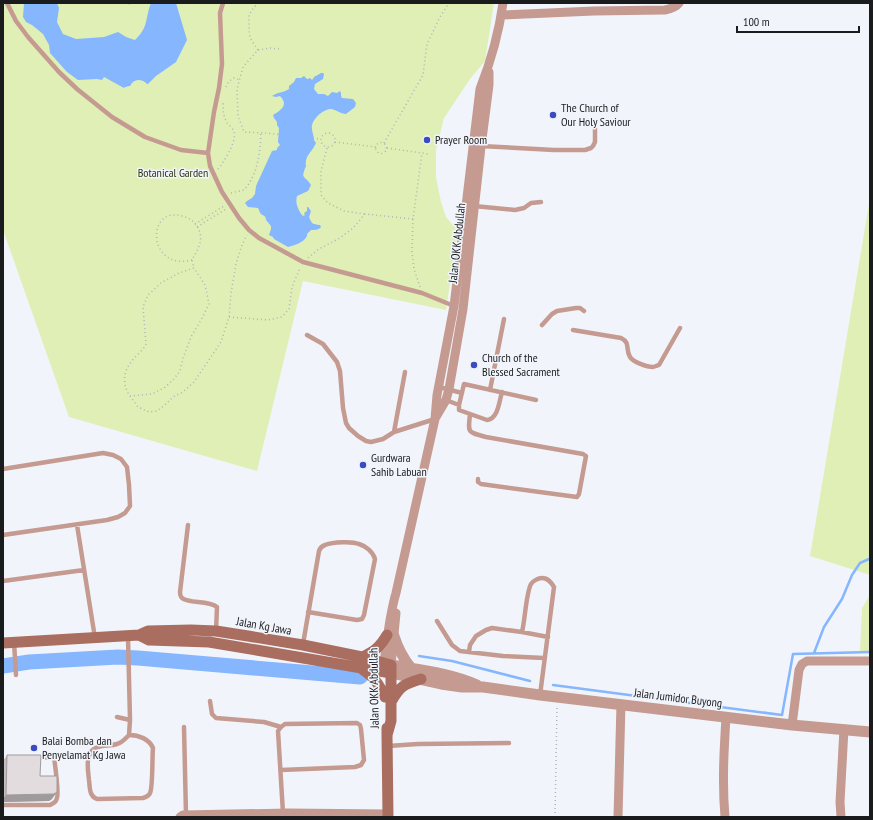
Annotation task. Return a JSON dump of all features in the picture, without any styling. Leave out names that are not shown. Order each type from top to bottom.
[{"type":"main road","name":"Jalan Kg Jawa","points":[[3,643],[133,635],[148,631],[216,631],[303,646],[361,663]]},
{"type":"main road","name":"Jalan Kg Jawa","points":[[133,635],[149,640],[209,642],[388,668]]},
{"type":"main road","points":[[390,636],[361,663],[374,678],[388,699],[405,684],[421,679]]},
{"type":"main road","name":"Jalan OKK Abdullah","points":[[388,668],[386,721],[388,740],[388,815]]},
{"type":"street","name":"Jalan OKK Abdullah","points":[[388,668],[391,611],[435,419],[438,386],[454,306],[470,205],[477,146],[489,85],[489,66],[502,15],[503,3]]},
{"type":"street","points":[[502,15],[665,10],[678,5],[679,3]]},
{"type":"street","name":"Jalan OKK Abdullah","points":[[435,419],[446,400],[449,389],[463,309],[470,205]]},
{"type":"street","points":[[390,636],[411,668]]},
{"type":"street","points":[[792,725],[799,670],[802,664],[807,661],[870,661]]},
{"type":"street","name":"Jalan Jumidor Buyong","points":[[388,668],[411,668],[443,674],[463,679],[483,687]]},
{"type":"street","name":"Jalan Jumidor Buyong","points":[[388,668],[421,679],[462,687],[483,687],[792,725],[870,732]]},
{"type":"street","points":[[618,817],[621,704]]},
{"type":"street","points":[[725,817],[723,799],[723,764],[726,717]]},
{"type":"street","points":[[841,817],[840,802],[844,729]]},
{"type":"street","points":[[183,816],[283,813],[388,815]]},
{"type":"lane","points":[[7,3],[16,21],[28,37],[59,72],[77,89],[112,117],[145,136],[181,150],[208,153]]},
{"type":"lane","points":[[223,3],[220,13],[222,64],[208,153],[210,166],[223,193],[249,230],[259,238],[303,262],[422,292],[454,306]]},
{"type":"lane","points":[[477,146],[554,150],[588,150],[595,142],[596,128]]},
{"type":"lane","points":[[470,205],[515,210],[524,208],[531,203],[541,202]]},
{"type":"lane","points":[[542,326],[552,314],[557,311],[580,308],[584,312]]},
{"type":"lane","points":[[490,390],[504,319]]},
{"type":"lane","points":[[573,330],[621,338],[627,343],[630,356],[636,362],[654,367],[659,365],[680,328]]},
{"type":"lane","points":[[307,335],[323,344],[337,362],[340,371],[343,408],[346,423],[358,436],[371,442],[383,439],[394,432],[435,419]]},
{"type":"lane","points":[[394,432],[405,372]]},
{"type":"lane","points":[[502,392],[496,413],[492,419],[487,420],[459,410],[464,384],[502,392],[536,400]]},
{"type":"lane","points":[[438,386],[462,393]]},
{"type":"lane","points":[[446,400],[459,405]]},
{"type":"lane","points":[[470,414],[468,426],[471,432],[476,434],[583,454],[586,456],[579,494],[577,497],[481,484],[478,482],[478,479]]},
{"type":"lane","points":[[3,468],[103,453],[113,454],[121,459],[127,467],[130,506],[125,513],[108,520],[3,535]]},
{"type":"lane","points":[[78,525],[95,638]]},
{"type":"lane","points":[[188,525],[180,592],[181,596],[183,599],[215,605],[217,607],[216,631]]},
{"type":"lane","points":[[303,646],[308,612],[319,551],[321,547],[344,542],[359,544],[372,552],[375,559],[362,619],[357,620],[308,612]]},
{"type":"lane","points":[[3,581],[84,570]]},
{"type":"lane","points":[[522,632],[528,591],[531,584],[537,579],[543,578],[548,580],[554,587],[540,695]]},
{"type":"lane","points":[[437,621],[452,645],[460,651],[503,656],[544,658]]},
{"type":"lane","points":[[469,652],[470,645],[476,636],[486,630],[497,628],[548,637]]},
{"type":"lane","points":[[130,735],[128,652],[133,635]]},
{"type":"lane","points":[[14,642],[16,675]]},
{"type":"lane","points":[[210,701],[212,714],[216,718],[264,722],[280,727]]},
{"type":"lane","points":[[117,717],[130,720]]},
{"type":"lane","points":[[280,770],[361,766],[364,760],[360,725],[357,723],[285,724],[280,727],[278,731],[280,770],[283,813]]},
{"type":"lane","points":[[183,816],[184,726]]},
{"type":"lane","points":[[130,735],[147,739],[153,748],[152,787],[150,794],[143,798],[94,798],[90,791],[88,764],[91,752],[99,747],[117,744],[130,735]]},
{"type":"lane","points":[[388,740],[418,744],[508,743]]},
{"type":"lane","points":[[3,805],[50,805],[56,801],[58,794],[54,758],[32,758]]},
{"type":"path","points":[[125,3],[134,3]]},
{"type":"path","points":[[258,50],[250,38],[249,15],[254,7],[259,3]]},
{"type":"path","points":[[384,143],[423,75],[427,44],[440,17],[449,3]]},
{"type":"path","points":[[279,49],[270,48],[258,50],[243,67],[237,89],[238,116],[244,132],[261,132],[321,139]]},
{"type":"path","points":[[224,89],[229,81],[234,78],[240,80]]},
{"type":"path","points":[[213,174],[219,168],[233,144],[234,132],[226,120],[223,110],[224,96]]},
{"type":"path","points":[[223,193],[244,190],[250,184],[257,168],[261,132]]},
{"type":"path","points":[[326,148],[322,145],[321,139],[326,133],[331,134],[334,137],[335,142]]},
{"type":"path","points":[[335,142],[376,147]]},
{"type":"path","points":[[326,148],[331,147],[335,142]]},
{"type":"path","points":[[376,147],[379,143],[384,143]]},
{"type":"path","points":[[384,143],[387,148]]},
{"type":"path","points":[[376,147],[379,152],[384,152],[387,148]]},
{"type":"path","points":[[326,148],[321,171],[321,195],[328,203],[344,211],[365,214]]},
{"type":"path","points":[[387,148],[429,154]]},
{"type":"path","points":[[422,153],[413,218],[412,252],[414,269],[422,292]]},
{"type":"path","points":[[195,224],[230,204]]},
{"type":"path","points":[[197,227],[230,204]]},
{"type":"path","points":[[174,214],[186,217],[195,224],[200,238],[200,243],[199,249],[192,260],[183,262],[171,259],[158,247],[156,235],[160,223],[164,218],[174,214]]},
{"type":"path","points":[[194,268],[179,273],[161,283],[148,295],[143,307],[146,344],[131,361],[126,371],[124,384],[127,392],[138,408],[149,412],[158,411],[173,397],[183,392],[194,382],[221,342],[230,317],[231,293],[236,264],[249,230]]},
{"type":"path","points":[[130,396],[152,394],[164,388],[174,380],[180,371],[191,336],[209,304],[205,285],[194,268],[192,260]]},
{"type":"path","points":[[555,817],[557,697]]},
{"type":"green space","name":"Botanical Garden","points":[[3,3],[494,3],[485,61],[470,79],[444,118],[436,150],[436,177],[441,202],[446,217],[458,231],[446,310],[303,281],[257,471],[69,417],[3,230]]},
{"type":"green space","points":[[870,198],[870,575],[810,556]]},
{"type":"green space","points":[[870,595],[870,652],[860,652],[862,608]]},
{"type":"water","points":[[24,3],[57,3],[59,8],[57,22],[63,34],[76,39],[104,37],[118,32],[135,40],[145,27],[151,3],[176,3],[187,40],[176,62],[156,76],[148,84],[144,81],[138,80],[134,81],[130,86],[124,88],[104,77],[102,80],[78,80],[67,72],[50,53],[49,45],[43,34],[26,22],[23,17]]},
{"type":"water","points":[[321,73],[324,74],[323,79],[315,84],[314,89],[318,94],[328,96],[332,92],[337,93],[340,91],[342,98],[353,99],[356,103],[355,107],[346,114],[331,109],[325,110],[313,122],[312,129],[316,143],[307,156],[306,166],[303,173],[303,176],[311,185],[308,191],[297,196],[296,201],[298,209],[303,216],[305,215],[304,213],[307,211],[308,207],[311,211],[309,217],[312,222],[320,225],[321,227],[311,230],[299,243],[288,247],[269,235],[271,226],[258,208],[248,207],[245,203],[255,194],[256,186],[272,151],[277,150],[280,145],[278,142],[279,128],[273,115],[283,107],[284,102],[280,96],[272,96],[289,89],[289,86],[296,78],[301,78],[304,76],[307,79],[310,78],[312,80],[315,76]]},
{"type":"building","points":[[7,755],[41,755],[40,776],[57,776],[57,792],[54,794],[6,795]]},
{"type":"waterway","points":[[814,653],[824,627],[842,599],[852,575],[860,563],[869,559]]},
{"type":"waterway","points":[[553,685],[782,715],[793,654],[870,652]]},
{"type":"waterway","points":[[419,656],[452,661],[530,681]]},
{"type":"waterway","points":[[3,666],[29,662],[118,657],[360,677]]},
{"type":"place","name":"The Church of Our Holy Saviour","points":[[553,115]]},
{"type":"place","name":"Prayer Room","points":[[427,140]]},
{"type":"place","name":"Church of the Blessed Sacrament","points":[[474,365]]},
{"type":"place","name":"Gurdwara Sahib Labuan","points":[[363,465]]},
{"type":"place","name":"Balai Bomba dan Penyelamat Kg Jawa","points":[[34,748]]}]
